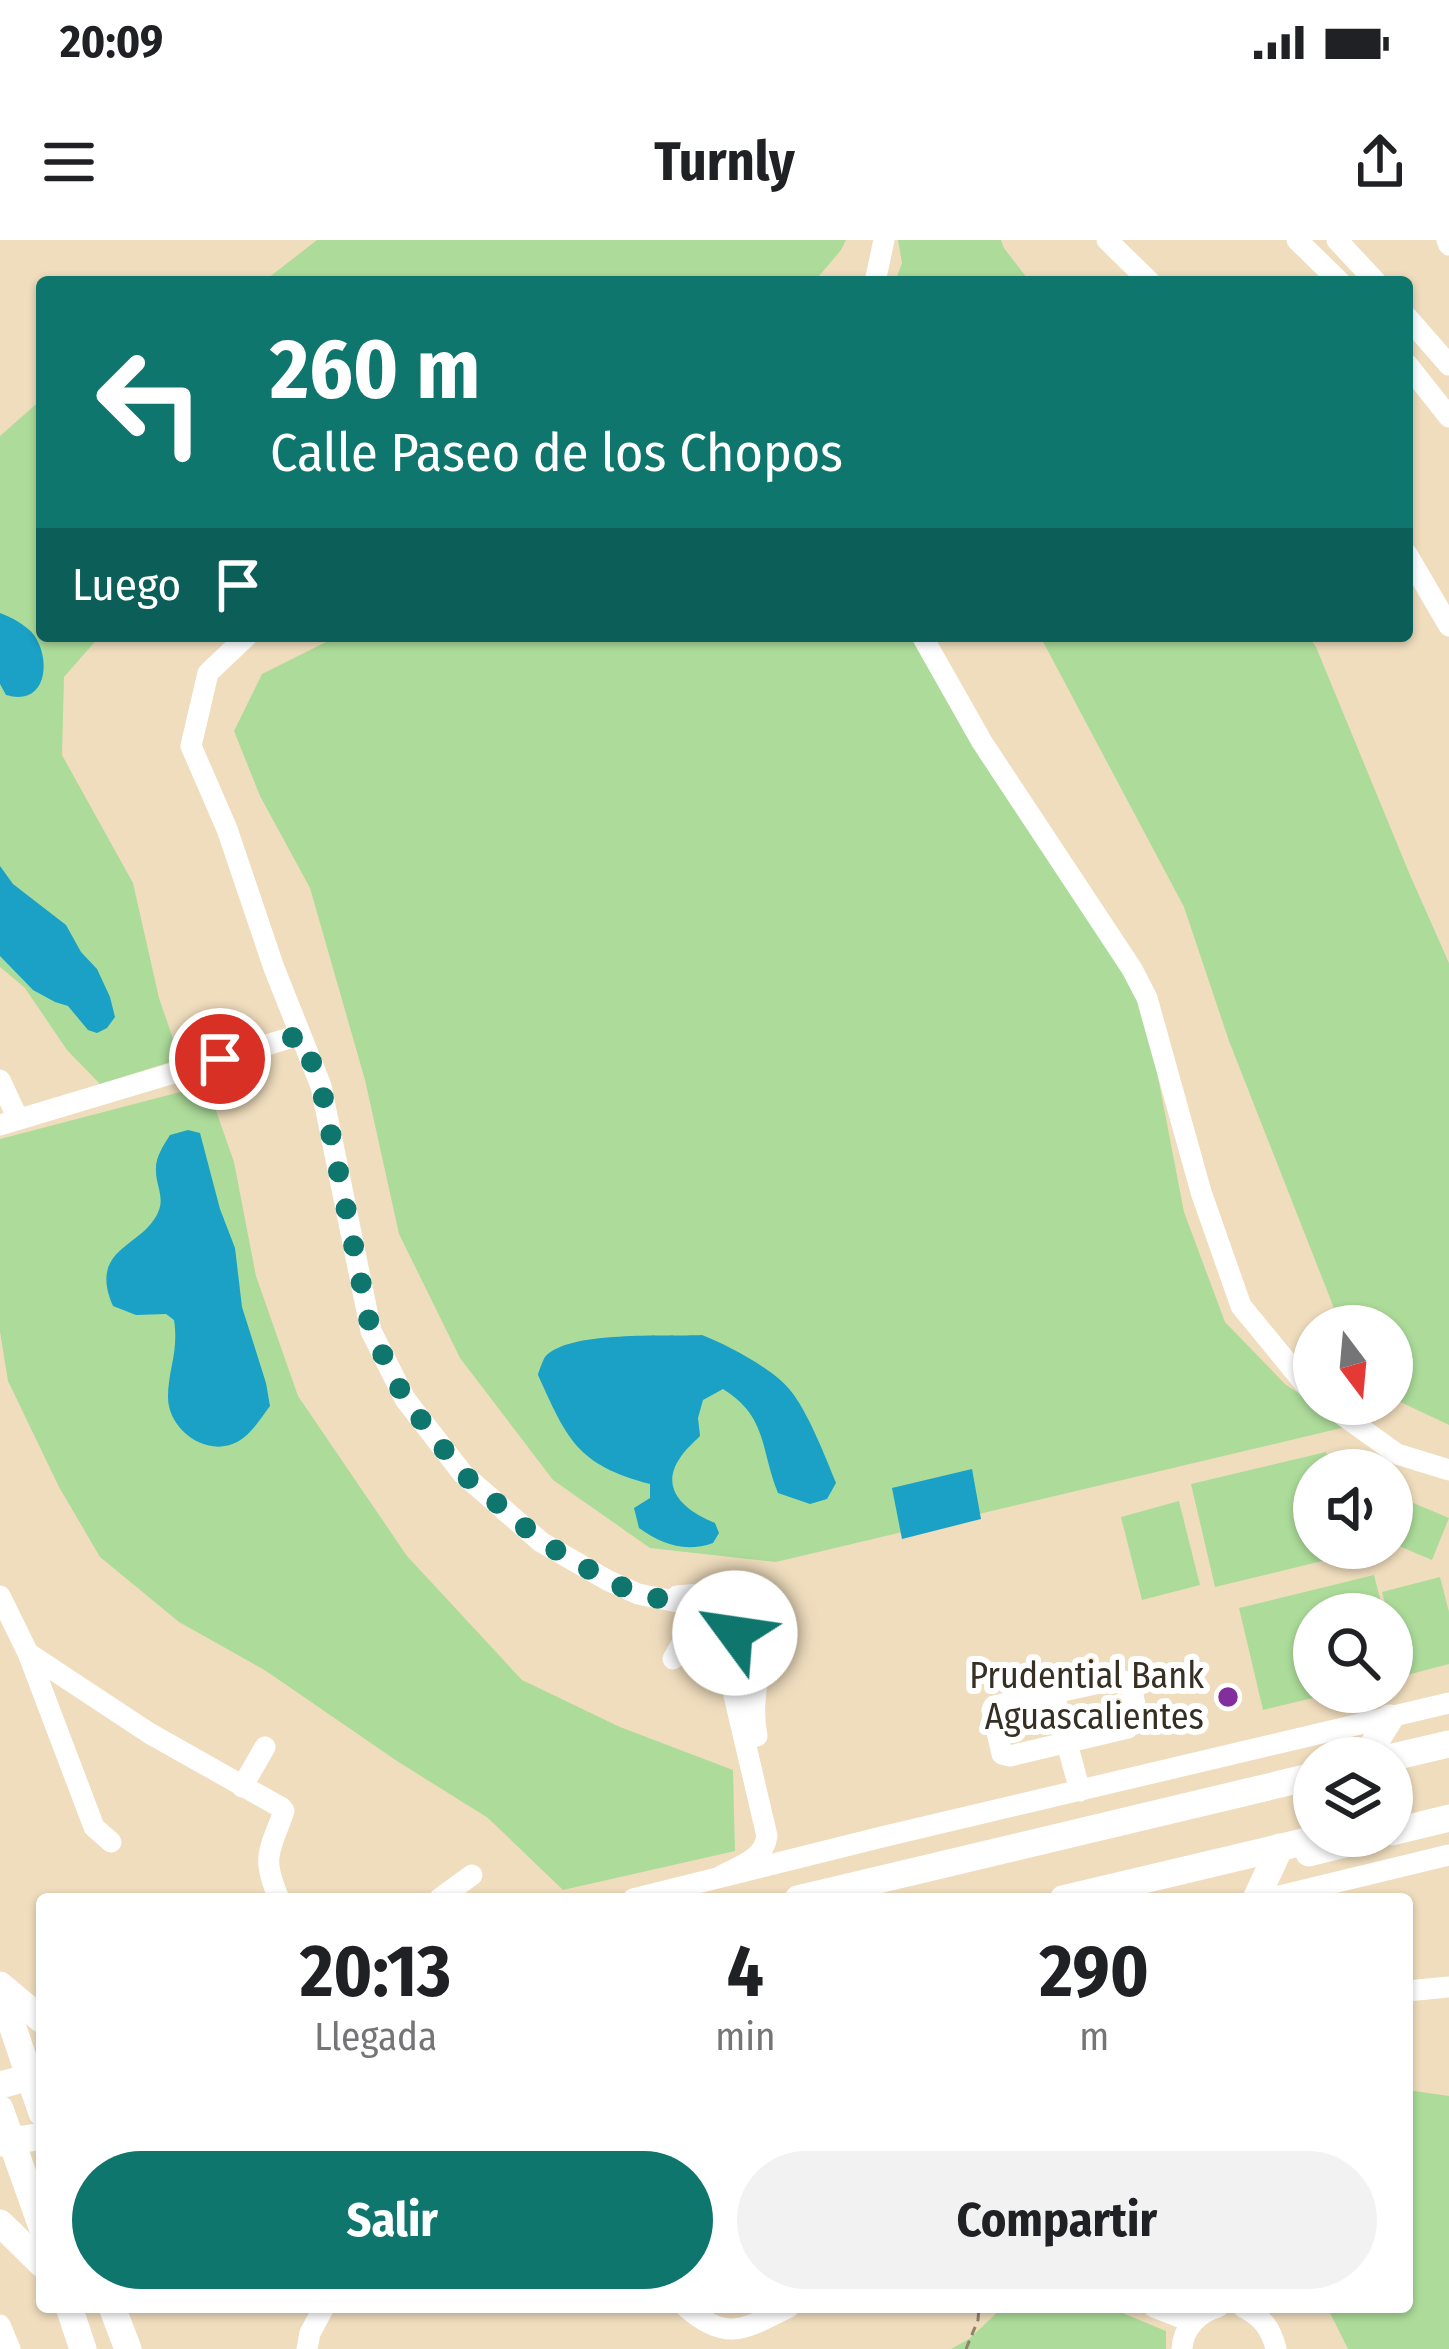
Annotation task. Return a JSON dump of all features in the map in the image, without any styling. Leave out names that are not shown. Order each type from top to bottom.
[{"type":"main road","points":[[1378,1737],[1390,1718]]},
{"type":"main road","points":[[1413,1755],[1449,1746]]},
{"type":"main road","points":[[824,1893],[1293,1783]]},
{"type":"main road","points":[[854,1893],[1293,1783]]},
{"type":"main road","points":[[1413,1816],[1449,1808]]},
{"type":"main road","points":[[1413,1827],[1449,1818]]},
{"type":"main road","points":[[1088,1893],[1293,1844]]},
{"type":"main road","points":[[1259,1893],[1280,1847]]},
{"type":"main road","points":[[1143,1893],[1293,1856]]},
{"type":"main road","points":[[0,1988],[36,2015]]},
{"type":"main road","points":[[0,1988],[36,2081]]},
{"type":"main road","points":[[0,2085],[36,2090]]},
{"type":"main road","points":[[36,2092],[0,2102],[20,2145],[36,2205]]},
{"type":"main road","points":[[0,2222],[36,2258]]},
{"type":"main road","points":[[71,2313],[83,2349]]},
{"type":"main road","points":[[114,2313],[128,2349]]},
{"type":"street","points":[[875,276],[884,240]]},
{"type":"street","points":[[1107,240],[1144,276]]},
{"type":"street","points":[[1297,240],[1334,276]]},
{"type":"street","points":[[1337,240],[1370,276]]},
{"type":"street","points":[[1413,324],[1449,365]]},
{"type":"street","points":[[1413,368],[1440,387],[1449,417]]},
{"type":"street","points":[[1413,564],[1449,626]]},
{"type":"street","points":[[242,642],[208,673],[191,746],[227,829],[274,968],[321,1086],[371,1331],[405,1399],[463,1474],[542,1542],[638,1594],[722,1612],[734,1626],[733,1691],[767,1836],[762,1852],[722,1876]]},
{"type":"street","points":[[925,642],[982,742],[1132,968],[1147,998],[1201,1192],[1240,1306],[1293,1370]]},
{"type":"street","points":[[0,1080],[9,1122],[301,1035]]},
{"type":"street","points":[[1356,1425],[1397,1454],[1449,1470]]},
{"type":"street","points":[[658,1599],[742,1584],[760,1594],[764,1630],[754,1714],[783,1841],[797,1847],[863,1835],[886,1836]]},
{"type":"street","points":[[0,1596],[28,1653],[94,1828],[111,1842]]},
{"type":"street","points":[[673,1659],[702,1608]]},
{"type":"street","points":[[28,1653],[149,1733],[284,1810],[266,1859],[277,1893]]},
{"type":"street","points":[[1126,1681],[1137,1718],[1128,1728],[1002,1754],[994,1706],[1053,1692],[1126,1681]]},
{"type":"street","points":[[1053,1692],[1080,1791]]},
{"type":"street","points":[[656,1893],[1449,1703]]},
{"type":"street","points":[[242,1787],[265,1747]]},
{"type":"street","points":[[1292,1893],[1449,1855]]},
{"type":"street","points":[[448,1893],[472,1875]]},
{"type":"street","points":[[1413,1990],[1449,1988]]},
{"type":"street","points":[[307,2349],[321,2313]]},
{"type":"street","points":[[695,2313],[720,2330],[752,2326],[778,2313]]},
{"type":"street","points":[[1169,2313],[1192,2322]]},
{"type":"street","points":[[1182,2349],[1192,2322],[1203,2313]]},
{"type":"street","points":[[1254,2313],[1270,2329],[1276,2349]]},
{"type":"street","points":[[0,2325],[10,2349]]},
{"type":"path","points":[[966,2349],[979,2313]]},
{"type":"green space","points":[[317,240],[846,240],[819,276],[271,276]]},
{"type":"green space","points":[[898,240],[1001,240],[1025,276],[897,276],[902,263]]},
{"type":"green space","points":[[36,404],[36,642],[95,642],[64,677],[62,755],[133,883],[159,998],[180,1059],[100,1084],[67,1050],[25,988],[0,967],[0,436]]},
{"type":"green space","points":[[326,642],[924,642],[1143,999],[1184,1212],[1225,1322],[1293,1389],[1293,1425],[1350,1426],[776,1562],[650,1548],[553,1480],[460,1358],[399,1234],[365,1080],[310,888],[260,796],[234,731],[262,674]]},
{"type":"green space","points":[[1043,642],[1312,642],[1316,647],[1449,963],[1449,1425],[1413,1408],[1413,1305],[1333,1305],[1229,1041],[1184,907]]},
{"type":"green space","points":[[207,1085],[234,1162],[256,1276],[298,1396],[407,1556],[522,1680],[620,1727],[733,1770],[735,1851],[563,1890],[488,1818],[266,1671],[179,1622],[100,1557],[59,1487],[8,1381],[0,1332],[0,1139]]},
{"type":"green space","points":[[1293,1460],[1293,1568],[1215,1587],[1191,1484]]},
{"type":"green space","points":[[1179,1501],[1200,1585],[1142,1600],[1121,1517]]},
{"type":"green space","points":[[1413,1503],[1449,1518],[1432,1560],[1413,1552]]},
{"type":"green space","points":[[1374,1575],[1379,1593],[1300,1593]]},
{"type":"green space","points":[[1440,1577],[1449,1612],[1449,1664],[1413,1673],[1413,1593],[1382,1592]]},
{"type":"green space","points":[[1293,1595],[1293,1703],[1263,1710],[1239,1608]]},
{"type":"green space","points":[[1413,2091],[1449,2096],[1449,2349],[1348,2349],[1330,2313],[1413,2313]]},
{"type":"green space","points":[[997,2313],[1122,2313],[1166,2331],[1166,2349],[951,2349]]},
{"type":"water","points":[[0,613],[34,635],[44,669],[30,694],[6,695],[0,684]]},
{"type":"water","points":[[0,866],[13,884],[66,925],[97,969],[115,1017],[107,1028],[97,1033],[88,1030],[68,1006],[33,990],[0,956]]},
{"type":"water","points":[[188,1130],[200,1133],[235,1248],[242,1307],[270,1406],[247,1435],[225,1446],[191,1438],[170,1409],[174,1320],[166,1314],[136,1315],[113,1306],[107,1286],[112,1259],[152,1223],[159,1210],[156,1166],[162,1148],[170,1135]]},
{"type":"water","points":[[702,1335],[749,1358],[790,1390],[836,1483],[827,1499],[810,1504],[778,1493],[755,1423],[723,1389],[703,1400],[700,1436],[680,1458],[672,1480],[686,1506],[715,1523],[719,1533],[713,1543],[683,1547],[639,1528],[634,1508],[650,1498],[650,1484],[606,1468],[577,1446],[538,1375],[545,1357],[574,1342]]},
{"type":"water","points":[[972,1469],[981,1519],[902,1539],[892,1488]]},
{"type":"place","name":"Prudential Bank Aguascalientes","points":[[1228,1697]]},
{"type":"route","points":[[220,1059],[301,1035],[321,1086],[371,1331],[405,1399],[463,1474],[542,1542],[574,1562],[638,1594],[722,1612],[731,1619],[735,1633]]}]
